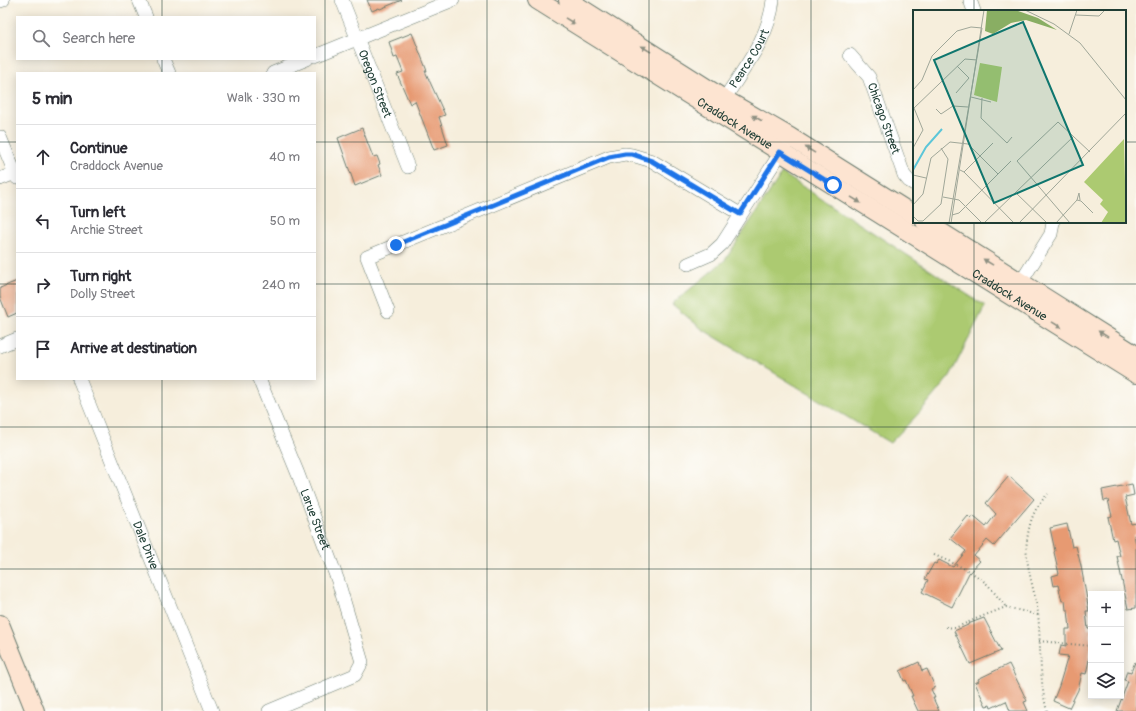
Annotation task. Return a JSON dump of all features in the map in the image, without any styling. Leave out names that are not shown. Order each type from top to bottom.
[{"type":"street","points":[[139,0],[146,16]]},
{"type":"street","name":"Oregon Street","points":[[342,0],[408,167]]},
{"type":"street","points":[[316,56],[453,0]]},
{"type":"street","name":"Craddock Avenue","points":[[537,0],[785,145],[1017,290],[1136,355]]},
{"type":"street","name":"Craddock Avenue","points":[[568,0],[720,106]]},
{"type":"street","name":"Pearce Court","points":[[720,106],[758,47],[769,24],[773,0]]},
{"type":"street","points":[[970,0],[974,10]]},
{"type":"street","name":"Chicago Street","points":[[850,55],[869,76],[904,175],[913,183]]},
{"type":"street","points":[[163,60],[169,72]]},
{"type":"street","points":[[274,72],[304,60]]},
{"type":"street","points":[[0,137],[16,175],[0,179]]},
{"type":"street","points":[[688,264],[717,249],[785,145]]},
{"type":"street","name":"Craddock Avenue","points":[[785,145],[913,214]]},
{"type":"street","points":[[388,311],[367,257],[609,157],[632,154],[652,161],[740,214]]},
{"type":"street","name":"Craddock Avenue","points":[[926,223],[1017,290],[1136,374]]},
{"type":"street","points":[[1017,290],[1051,234],[1053,223]]},
{"type":"street","points":[[0,346],[16,339]]},
{"type":"street","name":"Dale Drive","points":[[79,380],[212,711]]},
{"type":"street","name":"Larue Street","points":[[258,380],[298,474],[338,581],[362,662],[355,676],[269,711]]},
{"type":"street","points":[[0,624],[35,711]]},
{"type":"path","points":[[1047,711],[1039,641],[1038,615],[1027,555],[1027,540],[1033,513],[1048,494]]},
{"type":"path","points":[[934,555],[959,565],[980,579],[1006,607],[1038,615]]},
{"type":"path","points":[[946,627],[955,628],[1006,607]]},
{"type":"path","points":[[1039,641],[1088,646]]},
{"type":"green space","points":[[782,173],[985,306],[950,376],[920,412],[890,443],[702,329],[672,304],[725,260]]},
{"type":"building","points":[[367,0],[402,0],[372,11]]},
{"type":"building","points":[[412,33],[427,71],[425,71],[445,115],[439,117],[448,145],[434,150],[415,101],[410,104],[397,74],[403,72],[397,57],[394,58],[389,42]]},
{"type":"building","points":[[362,128],[373,157],[377,156],[380,164],[378,165],[382,175],[355,186],[338,138]]},
{"type":"building","points":[[16,281],[16,313],[8,317],[0,297],[0,288]]},
{"type":"building","points":[[1009,476],[1034,499],[994,546],[987,540],[974,556],[980,561],[969,573],[952,607],[922,592],[928,580],[925,579],[934,563],[936,564],[939,560],[953,567],[966,551],[950,538],[968,516],[971,519],[973,516],[986,527],[996,514],[986,503]]},
{"type":"building","points":[[1132,484],[1134,495],[1125,497],[1131,524],[1136,523],[1136,535],[1134,535],[1136,545],[1136,608],[1128,609],[1117,556],[1120,556],[1116,539],[1113,540],[1108,517],[1112,516],[1108,500],[1104,501],[1102,490]]},
{"type":"building","points":[[1067,524],[1072,547],[1076,546],[1088,605],[1088,611],[1086,611],[1088,629],[1088,664],[1086,674],[1082,673],[1078,690],[1069,708],[1053,701],[1068,656],[1059,655],[1061,645],[1066,646],[1066,629],[1070,629],[1068,610],[1066,610],[1065,600],[1062,601],[1058,585],[1054,586],[1052,576],[1059,574],[1050,528]]},
{"type":"building","points":[[984,618],[1001,651],[970,664],[954,631]]},
{"type":"building","points":[[919,662],[922,671],[927,669],[935,687],[931,689],[939,711],[918,711],[906,680],[904,681],[900,671]]},
{"type":"building","points":[[1136,662],[1136,711],[1117,711],[1121,699],[1124,699],[1124,692],[1128,681],[1124,680],[1127,671],[1131,672]]},
{"type":"building","points":[[1009,664],[1027,701],[1024,702],[1028,711],[1010,711],[1006,701],[991,708],[990,705],[986,706],[975,683],[979,681],[978,679]]},
{"type":"route","points":[[396,245],[609,157],[625,154],[640,156],[652,161],[740,214],[780,152],[833,185]]}]
